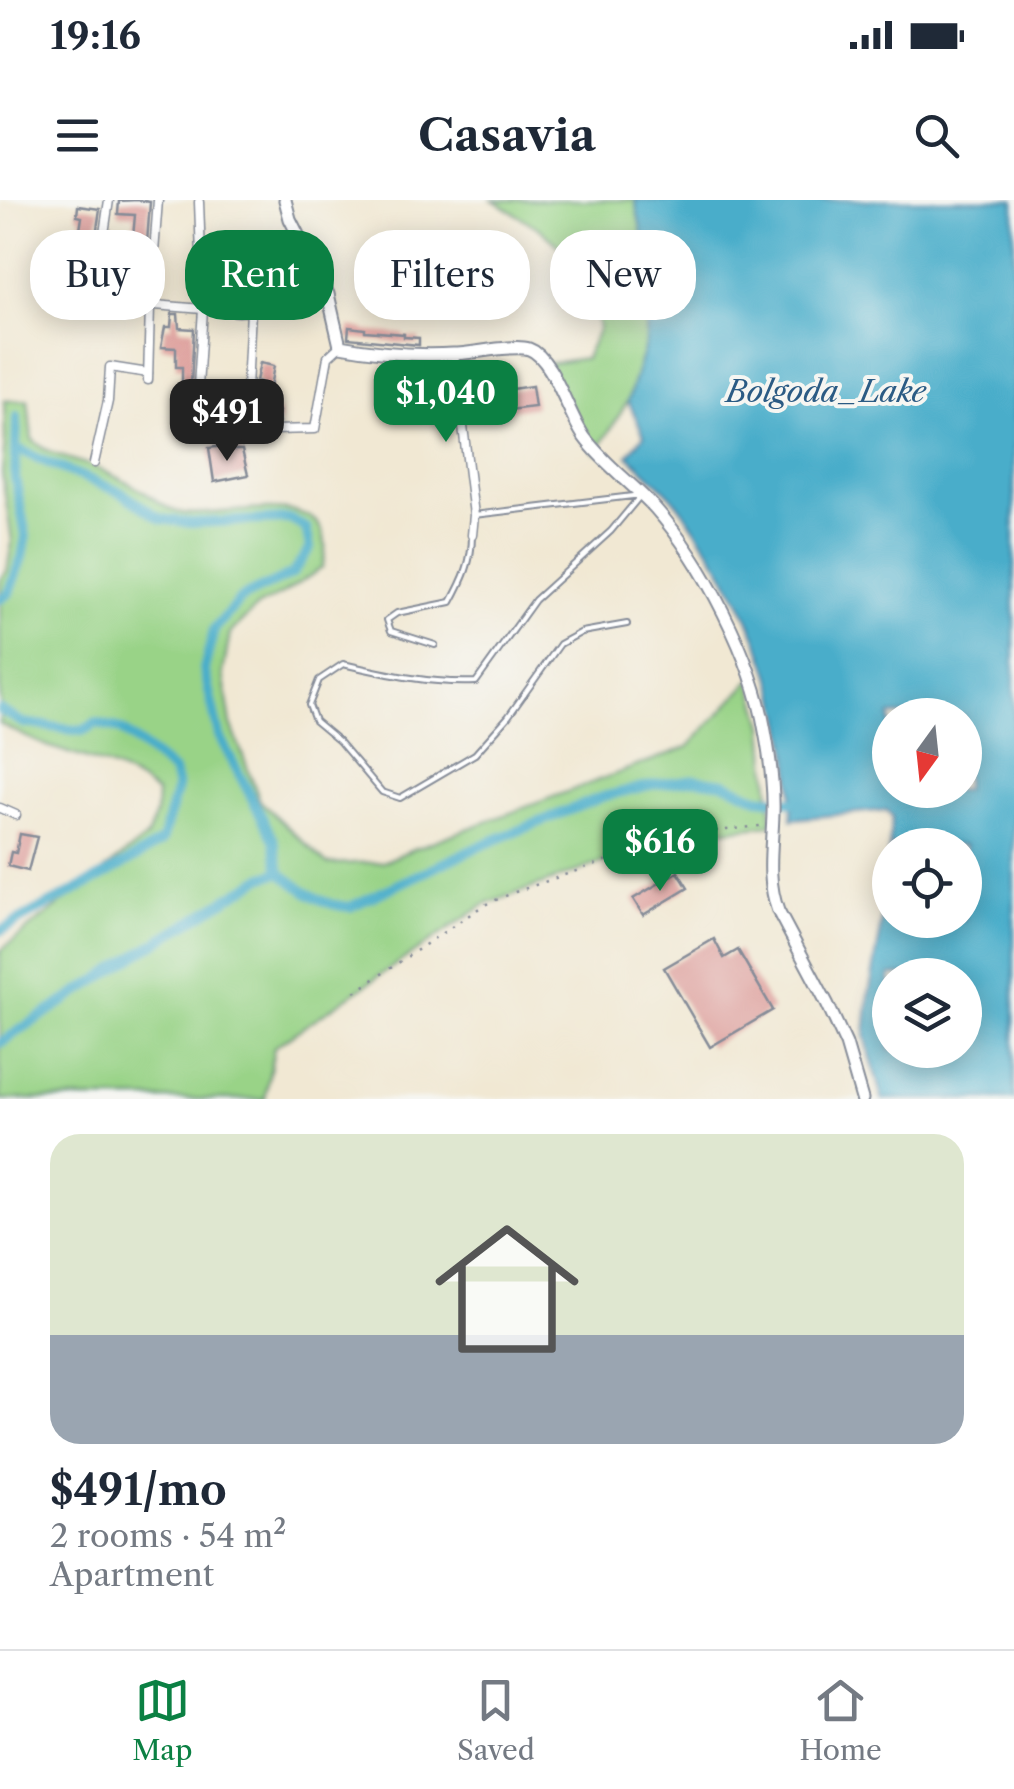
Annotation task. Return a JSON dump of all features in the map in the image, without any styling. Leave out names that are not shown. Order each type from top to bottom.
[{"type":"street","points":[[105,230],[109,200]]},
{"type":"street","points":[[156,230],[158,200]]},
{"type":"street","points":[[285,200],[328,294],[340,346]]},
{"type":"street","points":[[200,202],[201,230]]},
{"type":"street","points":[[94,464],[108,402],[110,367],[148,377],[150,320]]},
{"type":"street","points":[[198,387],[202,320]]},
{"type":"street","points":[[247,387],[251,320]]},
{"type":"street","points":[[340,346],[454,354],[529,349],[551,373],[580,432],[596,453],[654,508],[698,568],[736,639],[764,725],[773,787],[773,896],[851,1056],[862,1099]]},
{"type":"street","points":[[197,413],[197,432],[315,429],[328,358],[340,346]]},
{"type":"street","points":[[454,354],[474,515],[472,535]]},
{"type":"street","points":[[0,808],[16,815]]},
{"type":"lane","points":[[474,515],[640,495]]},
{"type":"lane","points":[[626,624],[582,632],[560,644],[475,754],[400,798],[382,792],[366,776],[339,741],[315,721],[309,704],[319,680],[343,664],[396,676],[476,682],[535,600],[611,532],[640,495]]},
{"type":"lane","points":[[434,646],[391,631],[387,620],[398,613],[450,602],[466,574],[472,535]]},
{"type":"path","points":[[355,992],[484,905],[638,850],[772,821]]},
{"type":"green space","points":[[493,200],[635,200],[641,230],[550,230],[550,238]]},
{"type":"green space","points":[[597,320],[647,320],[646,342],[628,401],[596,453],[546,364],[585,358],[599,328]]},
{"type":"green space","points":[[28,400],[32,439],[39,445],[121,479],[171,509],[203,513],[279,509],[301,513],[317,523],[325,540],[322,568],[257,607],[230,633],[223,673],[231,724],[260,801],[327,864],[383,862],[688,747],[751,680],[764,725],[772,825],[708,832],[637,850],[484,905],[274,1047],[265,1099],[0,1099],[0,951],[147,837],[156,814],[157,794],[120,771],[44,745],[0,724],[0,579],[7,571],[12,541],[2,473],[4,401]]},
{"type":"water","name":"Bolgoda_Lake","points":[[635,200],[1014,200],[1014,1099],[882,1099],[874,1068],[982,1068],[982,958],[876,958],[879,938],[982,938],[982,828],[891,828],[892,817],[887,810],[792,819],[787,743],[755,635],[721,568],[685,513],[628,455],[644,435],[628,401],[646,342],[647,320],[696,320],[696,230],[641,230]]},
{"type":"water","name":"Bolgoda_Lake","points":[[872,979],[872,1062],[865,1036]]},
{"type":"building","points":[[119,201],[150,202],[148,230],[133,230],[135,215],[118,214]]},
{"type":"building","points":[[78,206],[100,209],[97,230],[80,230],[82,217],[77,216]]},
{"type":"building","points":[[172,314],[178,314],[179,328],[194,329],[191,383],[182,383],[182,367],[176,367],[176,348],[161,347],[165,327],[171,327]]},
{"type":"building","points":[[349,327],[404,334],[419,338],[419,345],[348,338]]},
{"type":"building","points":[[260,363],[274,366],[266,411],[279,411],[280,422],[249,422],[251,398],[258,398]]},
{"type":"building","points":[[532,386],[535,407],[508,410],[505,390]]},
{"type":"building","points":[[223,446],[223,450],[242,450],[248,475],[214,482],[209,448]]},
{"type":"building","points":[[20,834],[37,837],[28,871],[8,866]]},
{"type":"building","points":[[678,872],[688,888],[643,915],[633,899]]},
{"type":"building","points":[[714,939],[724,958],[738,950],[773,1010],[710,1047],[664,968]]},
{"type":"waterway","points":[[0,599],[9,593],[26,536],[15,478],[17,417]]},
{"type":"waterway","points":[[16,448],[122,493],[161,519],[191,523],[289,519],[306,528],[310,548],[292,574],[241,598],[214,630],[204,669],[219,736],[274,840],[280,872]]},
{"type":"waterway","points":[[0,710],[23,723],[82,731],[97,723],[121,730],[173,771],[177,788],[162,841],[0,931]]},
{"type":"waterway","points":[[0,1043],[261,878],[280,872],[321,900],[350,907],[480,846],[602,797],[650,785],[695,779],[725,783],[758,798],[793,802]]}]
